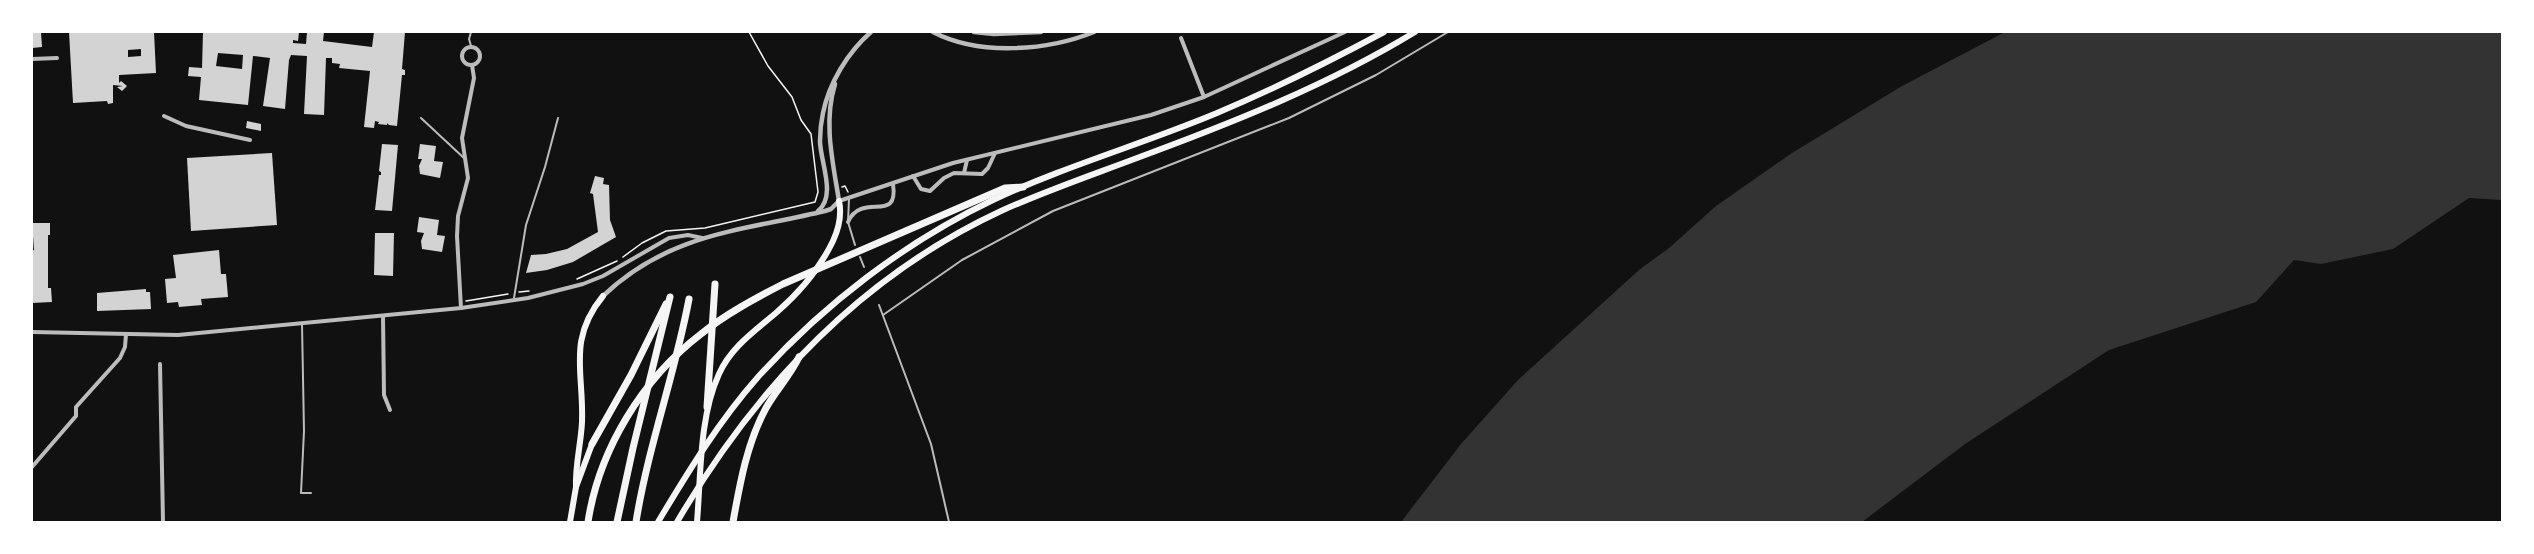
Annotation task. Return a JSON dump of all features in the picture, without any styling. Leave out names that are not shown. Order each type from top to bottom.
[{"type":"highway","points":[[658,522],[725,418],[757,378],[789,344],[849,292],[928,235],[1023,187],[1217,113],[1329,62],[1384,32]]},
{"type":"highway","points":[[677,522],[722,451],[772,386],[799,357],[869,294],[959,233],[1000,212],[1053,190],[1259,111],[1330,78],[1415,32]]},
{"type":"highway","points":[[588,522],[596,483],[623,425],[655,378],[686,346],[750,301],[859,247],[1005,188],[1023,187]]},
{"type":"highway","points":[[707,407],[717,377],[735,348],[796,294],[827,253],[839,225],[839,201]]},
{"type":"highway","points":[[697,522],[715,284]]},
{"type":"highway","points":[[570,522],[576,487],[582,415],[578,353],[586,322],[603,296]]},
{"type":"highway","points":[[576,487],[592,444],[631,375],[670,297],[617,522]]},
{"type":"highway","points":[[636,522],[649,461],[682,338],[689,299]]},
{"type":"highway","points":[[733,522],[752,439],[767,405],[786,380],[799,357]]},
{"type":"street","points":[[815,213],[824,204],[827,191],[820,129],[826,98],[857,45],[871,32]]},
{"type":"street","points":[[933,32],[955,40],[995,46],[1044,45],[1094,32]]},
{"type":"street","points":[[974,32],[1013,34],[1041,32]]},
{"type":"street","points":[[603,296],[644,265],[675,248],[702,238],[831,209],[839,201],[953,163],[1151,115],[1204,97],[1345,32]]},
{"type":"street","points":[[1181,38],[1204,97]]},
{"type":"street","points":[[471,46],[477,48],[481,56],[478,62],[472,65],[465,63],[462,56],[464,50],[471,46]]},
{"type":"street","points":[[32,59],[57,58]]},
{"type":"street","points":[[461,308],[457,236],[458,216],[468,178],[462,138],[474,78],[472,65]]},
{"type":"street","points":[[839,73],[830,101],[828,122],[839,201]]},
{"type":"street","points":[[164,116],[186,126],[250,140]]},
{"type":"street","points":[[913,176],[921,189],[930,191],[944,178],[954,173],[982,174],[988,168],[995,153]]},
{"type":"street","points":[[964,173],[967,160]]},
{"type":"street","points":[[953,163],[954,173]]},
{"type":"street","points":[[848,222],[863,208],[891,204],[894,193],[892,184]]},
{"type":"street","points":[[827,191],[839,201]]},
{"type":"street","points":[[32,332],[178,335],[461,308],[558,292],[603,276],[669,238],[688,235],[702,238]]},
{"type":"street","points":[[383,316],[384,395],[390,410]]},
{"type":"street","points":[[32,467],[76,416],[76,407],[120,358],[125,347],[126,334]]},
{"type":"street","points":[[160,364],[163,522]]},
{"type":"lane","points":[[471,32],[469,39],[471,46]]},
{"type":"lane","points":[[883,315],[962,260],[1053,211],[1289,118],[1376,75],[1448,32]]},
{"type":"lane","points":[[421,118],[466,161]]},
{"type":"lane","points":[[514,300],[526,225],[558,118]]},
{"type":"lane","points":[[849,199],[848,222],[859,247]]},
{"type":"lane","points":[[860,257],[864,267]]},
{"type":"lane","points":[[879,305],[931,444],[949,522]]},
{"type":"lane","points":[[302,324],[304,431],[301,493],[311,493]]},
{"type":"path","points":[[731,222],[815,202],[818,192],[811,134],[801,120],[792,97],[768,66],[749,32]]},
{"type":"path","points":[[573,280],[619,260],[641,244]]},
{"type":"path","points":[[461,308],[466,300],[535,290]]},
{"type":"shaded area","points":[[2005,32],[2502,32],[2502,200],[2469,198],[2393,249],[2321,264],[2294,260],[2256,302],[2109,350],[1965,444],[1862,522],[1401,522],[1461,444],[1518,380],[1639,270],[1669,248],[1716,206],[1792,153],[1902,86]]},
{"type":"building","points":[[32,32],[41,32],[42,47],[32,48]]},
{"type":"building","points":[[69,32],[154,32],[156,73],[119,75],[119,83],[121,81],[127,86],[122,91],[117,87],[123,86],[113,85],[113,103],[108,104],[107,101],[73,103]],"holes":[[[141,49],[141,56],[128,57],[128,50]]]},
{"type":"building","points":[[203,32],[299,32],[298,41],[293,40],[293,43],[306,44],[307,32],[324,32],[323,41],[372,47],[374,32],[405,32],[402,69],[405,70],[405,75],[402,75],[397,126],[387,123],[387,125],[378,124],[379,122],[375,121],[374,128],[364,127],[370,71],[339,68],[340,64],[332,63],[332,58],[326,58],[324,115],[304,114],[307,56],[291,55],[285,109],[263,106],[270,58],[253,56],[248,105],[199,100],[201,77],[188,76],[189,67],[202,68]],"holes":[[[218,53],[243,55],[242,69],[216,66]]]},
{"type":"building","points":[[247,121],[261,124],[261,131],[246,128]]},
{"type":"building","points":[[382,144],[398,145],[392,211],[375,210],[379,175],[381,175],[379,171]]},
{"type":"building","points":[[420,144],[436,146],[434,161],[443,162],[440,178],[420,174],[419,166],[422,159],[418,159]]},
{"type":"building","points":[[272,153],[277,225],[191,231],[187,158]]},
{"type":"building","points":[[595,176],[604,178],[603,184],[609,185],[610,220],[616,237],[573,262],[547,270],[526,273],[531,255],[567,249],[598,232],[593,194],[590,193]]},
{"type":"building","points":[[419,217],[439,220],[437,235],[445,236],[442,252],[422,249],[421,241],[424,233],[417,232]]},
{"type":"building","points":[[32,223],[50,223],[48,288],[51,288],[52,302],[32,303],[32,251],[34,250]]},
{"type":"building","points":[[375,233],[394,233],[393,276],[374,275]]},
{"type":"building","points":[[219,250],[221,274],[226,274],[228,297],[201,299],[202,305],[179,307],[178,302],[167,303],[165,279],[176,278],[173,255]]},
{"type":"building","points":[[146,289],[146,292],[150,292],[151,309],[97,311],[97,293]]}]
